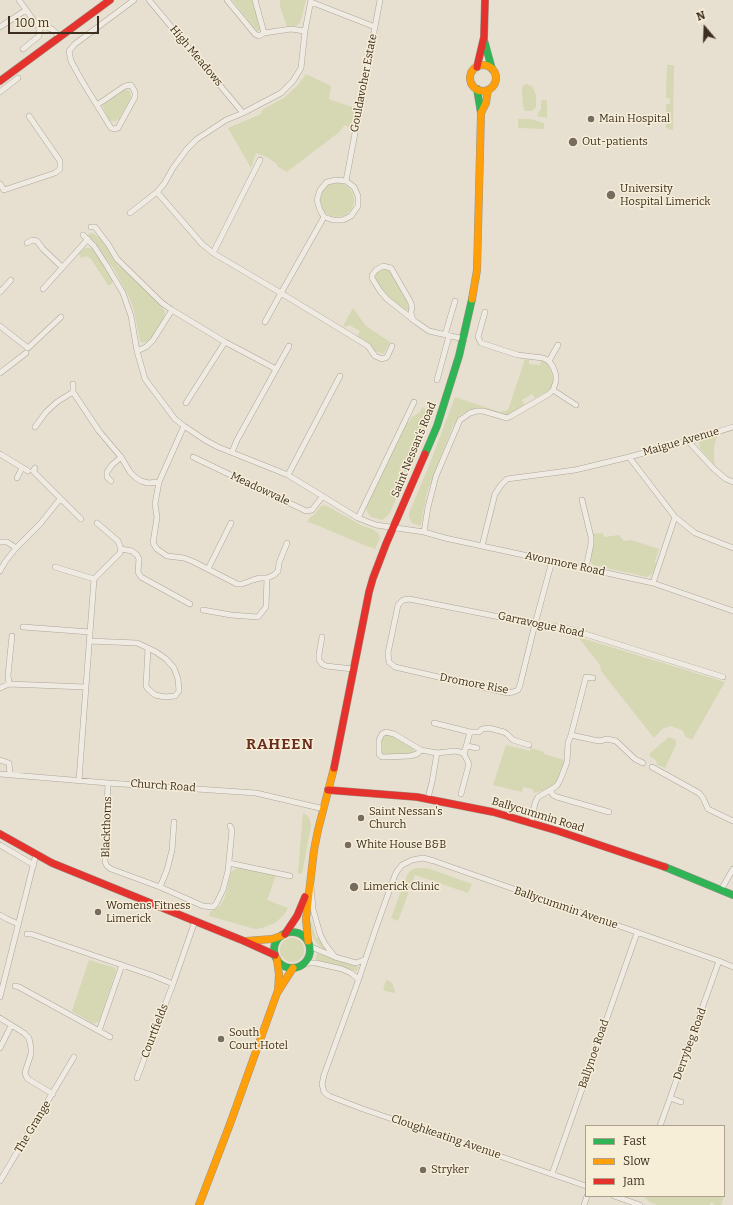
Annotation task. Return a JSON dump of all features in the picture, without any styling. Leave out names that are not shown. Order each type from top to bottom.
[{"type":"main road","points":[[0,81],[110,0]]},
{"type":"main road","points":[[477,67],[484,38],[485,0]]},
{"type":"main road","points":[[484,38],[496,80],[488,90],[483,91],[477,89],[471,82],[471,73],[477,67],[484,65],[492,69]]},
{"type":"main road","name":"Saint Nessan's Road","points":[[308,891],[318,830],[334,769],[365,609],[373,578],[437,426],[464,339],[474,294],[476,277],[481,113],[477,89]]},
{"type":"main road","name":"Saint Nessan's Road","points":[[481,113],[486,103],[488,90]]},
{"type":"main road","name":"Ballycummin Road","points":[[328,790],[374,792],[428,798],[493,812],[663,866],[733,895]]},
{"type":"main road","points":[[0,834],[59,866],[244,941],[276,957],[283,965],[293,968]]},
{"type":"main road","points":[[278,992],[279,975],[275,945],[278,939],[283,935],[297,916],[308,891]]},
{"type":"main road","points":[[199,1205],[228,1131],[278,992],[293,968],[303,964],[308,957],[306,918],[308,891]]},
{"type":"main road","points":[[244,941],[272,939],[295,933],[300,934],[308,944]]},
{"type":"street","points":[[19,0],[37,25],[52,29],[60,37]]},
{"type":"street","points":[[96,105],[125,86],[130,85],[135,92],[135,97],[118,128],[111,128],[96,105],[71,61],[69,51],[75,44],[134,0]]},
{"type":"street","name":"High Meadows","points":[[149,0],[243,113]]},
{"type":"street","points":[[227,0],[255,34],[259,36],[264,33],[291,29],[305,31]]},
{"type":"street","points":[[255,0],[264,33]]},
{"type":"street","name":"Gouldavoher Estate","points":[[346,181],[380,0]]},
{"type":"street","name":"Gouldavoher Estate","points":[[243,113],[281,93],[293,81],[301,68],[305,31],[311,1],[375,27]]},
{"type":"street","points":[[0,27],[26,10]]},
{"type":"street","points":[[23,49],[39,36],[40,27]]},
{"type":"street","points":[[0,92],[18,78]]},
{"type":"street","points":[[130,213],[157,192],[164,184],[173,168],[197,139],[226,120],[243,113]]},
{"type":"street","points":[[0,184],[4,190],[54,173],[60,169],[60,161],[29,116]]},
{"type":"street","points":[[213,253],[260,160]]},
{"type":"street","points":[[336,180],[346,181],[354,187],[358,196],[358,206],[351,216],[342,220],[334,220],[324,217],[317,200],[320,190],[327,182],[336,180]]},
{"type":"street","points":[[157,192],[202,244],[213,253],[368,346],[375,356],[382,359],[387,357],[392,346]]},
{"type":"street","points":[[265,322],[324,217]]},
{"type":"street","points":[[91,227],[95,227],[117,259],[162,303],[225,342],[276,369]]},
{"type":"street","name":"Meadowvale","points":[[83,235],[88,239],[108,266],[123,294],[132,316],[137,351],[145,379],[175,420],[218,447],[288,475],[358,518],[394,528]]},
{"type":"street","points":[[43,289],[88,239]]},
{"type":"street","points":[[27,244],[32,240],[38,241],[43,249],[62,267]]},
{"type":"street","points":[[413,320],[410,301],[391,268],[383,266],[376,270],[372,275],[373,282],[387,299],[413,320],[429,331],[464,339]]},
{"type":"street","points":[[0,292],[11,280]]},
{"type":"street","points":[[437,380],[455,301]]},
{"type":"street","points":[[137,351],[146,347],[153,340],[172,310]]},
{"type":"street","points":[[424,532],[428,507],[436,476],[460,420],[470,413],[477,411],[483,411],[507,418],[549,394],[553,390],[556,381],[556,375],[549,361],[543,358],[518,355],[481,343],[478,337],[485,312]]},
{"type":"street","points":[[0,326],[28,348],[61,317]]},
{"type":"street","points":[[186,403],[225,342]]},
{"type":"street","points":[[549,361],[558,345]]},
{"type":"street","points":[[232,452],[236,440],[289,346]]},
{"type":"street","points":[[0,373],[26,353]]},
{"type":"street","points":[[288,475],[340,376]]},
{"type":"street","points":[[74,384],[73,392],[99,431],[121,457],[130,472],[136,478],[148,483],[159,482]]},
{"type":"street","points":[[553,390],[576,405]]},
{"type":"street","points":[[35,427],[46,412],[57,402],[73,392]]},
{"type":"street","points":[[358,518],[414,402]]},
{"type":"street","points":[[184,426],[159,482],[155,504],[158,516],[153,543],[157,549],[167,556],[184,558],[237,584],[242,584],[260,578],[268,578],[274,575],[278,571],[279,563],[287,543]]},
{"type":"street","name":"Maigue Avenue","points":[[482,546],[495,494],[507,479],[575,470],[688,441],[733,427]]},
{"type":"street","points":[[688,441],[714,469],[726,479],[733,482]]},
{"type":"street","points":[[0,454],[28,471]]},
{"type":"street","points":[[111,481],[107,477],[107,472],[121,457]]},
{"type":"street","points":[[628,457],[675,517],[695,533],[733,548]]},
{"type":"street","name":"Meadowvale","points":[[193,458],[306,510],[312,510],[322,496]]},
{"type":"street","points":[[17,478],[22,468]]},
{"type":"street","points":[[35,468],[33,471],[60,500],[81,519]]},
{"type":"street","points":[[0,571],[16,548],[40,524],[60,500]]},
{"type":"street","points":[[582,500],[592,537],[586,568]]},
{"type":"street","points":[[653,583],[675,517]]},
{"type":"street","points":[[79,780],[94,579],[120,553],[121,549],[118,541],[97,523]]},
{"type":"street","points":[[208,569],[231,523]]},
{"type":"street","name":"Avonmore Road","points":[[394,528],[424,532],[552,562],[653,583],[733,611]]},
{"type":"street","points":[[0,542],[7,542],[16,548]]},
{"type":"street","points":[[121,549],[137,555],[139,559],[138,572],[141,577],[190,604]]},
{"type":"street","name":"Dromore Rise","points":[[403,600],[398,605],[388,653],[388,662],[391,665],[508,693],[513,692],[518,690],[520,685],[552,562]]},
{"type":"street","points":[[55,567],[94,579]]},
{"type":"street","points":[[203,610],[231,616],[258,617],[266,607],[268,578]]},
{"type":"street","name":"Garravogue Road","points":[[403,600],[409,599],[535,624],[566,628],[724,677]]},
{"type":"street","points":[[23,627],[90,632]]},
{"type":"street","points":[[9,684],[8,675],[12,636]]},
{"type":"street","points":[[322,637],[319,660],[322,664],[326,666],[353,669]]},
{"type":"street","points":[[89,641],[137,643],[148,648],[166,659],[174,668],[178,678],[178,691],[175,696],[154,695],[146,686],[148,648]]},
{"type":"street","points":[[531,823],[534,803],[538,797],[558,784],[566,768],[568,743],[586,677],[593,678]]},
{"type":"street","points":[[0,688],[9,684],[85,687]]},
{"type":"street","points":[[434,723],[470,732],[479,732],[482,729],[489,728],[504,732],[513,740],[529,745]]},
{"type":"street","points":[[421,750],[417,754],[410,756],[382,757],[379,752],[378,740],[382,734],[386,732],[394,734],[421,750],[437,753],[455,751],[464,754],[469,764],[461,794]]},
{"type":"street","points":[[464,754],[470,732]]},
{"type":"street","points":[[571,735],[600,741],[608,739],[616,741],[635,759],[643,763]]},
{"type":"street","points":[[467,746],[477,748]]},
{"type":"street","points":[[428,798],[437,753]]},
{"type":"street","points":[[0,760],[4,760],[9,763],[10,774]]},
{"type":"street","points":[[652,767],[699,793],[708,809],[733,821]]},
{"type":"street","name":"Church Road","points":[[0,774],[256,793],[324,809]]},
{"type":"street","name":"Blackthorns","points":[[108,783],[105,862],[111,869],[160,887],[203,906],[213,907],[219,900],[223,890],[229,863]]},
{"type":"street","points":[[550,790],[553,795],[557,797],[609,812]]},
{"type":"street","points":[[160,887],[167,870],[172,850],[174,822]]},
{"type":"street","points":[[230,826],[232,830],[229,863],[290,876]]},
{"type":"street","points":[[0,846],[34,865]]},
{"type":"street","points":[[0,997],[2,978],[36,854]]},
{"type":"street","name":"Ballycummin Avenue","points":[[364,960],[395,876],[402,865],[412,860],[424,858],[733,967]]},
{"type":"street","points":[[721,890],[733,869]]},
{"type":"street","points":[[310,875],[313,909],[320,934],[325,944],[335,957]]},
{"type":"street","points":[[0,915],[18,924]]},
{"type":"street","name":"Courtfields","points":[[137,1078],[195,921]]},
{"type":"street","name":"Ballynoe Road","points":[[552,1174],[638,933]]},
{"type":"street","points":[[27,934],[31,934],[122,965],[173,984]]},
{"type":"street","points":[[308,944],[335,957],[356,963],[364,960]]},
{"type":"street","points":[[303,964],[316,962],[342,969],[351,973],[358,979],[364,960]]},
{"type":"street","name":"Derrybeg Road","points":[[660,1125],[719,961]]},
{"type":"street","points":[[99,1031],[122,965]]},
{"type":"street","name":"Cloughkeating Avenue","points":[[358,979],[324,1075],[322,1087],[324,1092],[329,1096],[585,1186]]},
{"type":"street","points":[[15,986],[110,1037]]},
{"type":"street","name":"The Grange","points":[[0,1018],[24,1033],[29,1038],[31,1043],[31,1054],[25,1072],[26,1076],[28,1079],[53,1094]]},
{"type":"street","points":[[0,1048],[12,1026]]},
{"type":"street","name":"The Grange","points":[[0,1181],[74,1057]]},
{"type":"street","points":[[670,1098],[681,1102]]},
{"type":"street","points":[[617,1197],[640,1205]]},
{"type":"street","points":[[633,1203],[635,1197]]},
{"type":"green space","points":[[232,0],[253,0],[261,29],[259,31],[257,31]]},
{"type":"green space","points":[[280,0],[306,0],[299,24],[296,26],[287,27],[280,6]]},
{"type":"green space","points":[[667,65],[674,65],[673,130],[666,128],[666,104],[670,104],[670,98],[666,98]]},
{"type":"green space","points":[[306,74],[331,86],[329,99],[355,108],[351,128],[345,125],[338,133],[287,172],[267,157],[256,153],[251,168],[228,128],[261,114],[262,110],[285,97],[298,85]]},
{"type":"green space","points":[[526,84],[532,86],[536,95],[536,107],[532,111],[524,110],[522,86]]},
{"type":"green space","points":[[124,90],[128,90],[130,92],[131,97],[119,119],[116,121],[109,120],[103,105]]},
{"type":"green space","points":[[542,100],[547,100],[547,118],[537,116],[541,108]]},
{"type":"green space","points":[[518,119],[531,119],[544,123],[544,129],[519,128]]},
{"type":"green space","points":[[337,183],[349,188],[354,200],[349,212],[337,217],[325,212],[320,200],[325,188]]},
{"type":"green space","points":[[92,233],[99,237],[119,266],[141,285],[163,308],[165,312],[164,319],[149,342],[142,343],[140,341],[130,299],[114,269],[89,237],[88,235]]},
{"type":"green space","points":[[86,248],[92,249],[113,280],[111,285],[108,285],[91,259],[87,256],[81,258],[79,254]]},
{"type":"green space","points":[[385,269],[390,271],[408,303],[409,310],[405,310],[392,300],[378,284],[375,278],[376,274],[380,270]]},
{"type":"green space","points":[[353,308],[366,326],[390,342],[383,354],[375,351],[370,344],[357,337],[360,331],[349,325],[345,327],[343,326]]},
{"type":"green space","points":[[525,359],[529,360],[529,364],[540,365],[541,361],[547,363],[553,376],[554,383],[549,390],[535,398],[532,394],[522,400],[525,405],[509,414],[506,415],[487,409],[477,408],[460,415],[453,426],[427,492],[421,524],[420,526],[412,523],[409,513],[455,397],[500,412],[508,410]]},
{"type":"green space","points":[[422,407],[433,412],[390,513],[382,520],[371,517],[367,512],[367,505],[407,422],[409,422],[412,417],[420,412]]},
{"type":"green space","points":[[720,434],[716,439],[714,448],[715,465],[700,448],[699,443],[701,440]]},
{"type":"green space","points":[[325,505],[378,533],[380,538],[375,549],[307,522],[321,506]]},
{"type":"green space","points":[[603,533],[604,537],[619,535],[624,541],[631,540],[659,549],[655,561],[656,565],[652,574],[647,577],[593,565],[590,561],[593,534]]},
{"type":"green space","points":[[578,637],[725,682],[692,740],[686,737],[682,730],[671,726],[662,729],[654,738],[601,671],[600,665]]},
{"type":"green space","points":[[386,735],[394,736],[414,748],[414,751],[410,754],[381,753],[380,742],[382,737]]},
{"type":"green space","points":[[669,737],[676,740],[676,745],[665,768],[657,765],[656,760],[649,756],[651,752]]},
{"type":"green space","points":[[506,745],[530,751],[531,748],[564,760],[563,768],[555,784],[546,790],[534,793],[532,789],[523,787],[522,792],[493,785]]},
{"type":"green space","points":[[303,813],[308,816],[311,826],[302,874],[298,873]]},
{"type":"green space","points":[[238,868],[276,875],[267,900],[288,908],[284,915],[275,923],[255,929],[209,916],[210,912],[220,906],[225,897],[231,872]]},
{"type":"green space","points":[[416,868],[427,868],[472,884],[468,893],[415,875],[398,921],[391,918],[407,875],[411,870]]},
{"type":"green space","points":[[311,921],[316,938],[318,937],[328,952],[321,948],[314,940],[310,930],[309,922]]},
{"type":"green space","points":[[292,938],[300,942],[304,950],[300,958],[292,962],[284,958],[280,950],[284,942]]},
{"type":"green space","points":[[317,953],[358,967],[357,971],[322,961],[315,961]]},
{"type":"green space","points":[[89,960],[115,968],[116,971],[99,1021],[94,1024],[72,1011]]},
{"type":"green space","points":[[386,980],[392,983],[395,991],[394,993],[383,990]]},
{"type":"green space","points":[[724,1197],[721,1205],[714,1205],[711,1202],[710,1205],[657,1205],[645,1198]]},
{"type":"traffic: fast","points":[[484,40],[492,69]]},
{"type":"traffic: fast","points":[[477,89],[481,113]]},
{"type":"traffic: fast","points":[[425,454],[437,426],[459,356],[472,299]]},
{"type":"traffic: fast","points":[[665,867],[733,895]]},
{"type":"traffic: fast","points":[[292,932],[302,935],[307,940],[310,950],[307,960],[302,965],[292,968],[282,965],[277,960],[274,950],[277,940],[282,935],[292,932]]},
{"type":"traffic: slow","points":[[483,65],[492,69],[496,78],[492,87],[483,91],[474,87],[470,78],[474,69],[483,65]]},
{"type":"traffic: slow","points":[[472,299],[477,270],[481,113],[486,103],[488,90]]},
{"type":"traffic: slow","points":[[308,941],[306,919],[314,850],[334,768]]},
{"type":"traffic: slow","points":[[246,941],[272,939],[281,936]]},
{"type":"traffic: slow","points":[[277,959],[279,975],[278,990]]},
{"type":"traffic: slow","points":[[199,1205],[277,993],[293,968]]},
{"type":"traffic: jam","points":[[0,81],[110,0]]},
{"type":"traffic: jam","points":[[477,67],[484,37],[485,0]]},
{"type":"traffic: jam","points":[[334,768],[373,578],[425,454]]},
{"type":"traffic: jam","points":[[328,790],[417,797],[493,812],[558,831],[665,867]]},
{"type":"traffic: jam","points":[[0,834],[52,863],[275,955]]},
{"type":"traffic: jam","points":[[285,934],[297,916],[305,897]]},
{"type":"place","name":"Main Hospital","points":[[591,119]]},
{"type":"place","name":"Out-patients","points":[[573,142]]},
{"type":"place","name":"University Hospital Limerick","points":[[611,195]]},
{"type":"place","name":"Saint Nessan's Church","points":[[361,818]]},
{"type":"place","name":"White House B&B","points":[[348,845]]},
{"type":"place","name":"Limerick Clinic","points":[[354,887]]},
{"type":"place","name":"Womens Fitness Limerick","points":[[98,912]]},
{"type":"place","name":"South Court Hotel","points":[[221,1039]]},
{"type":"place","name":"Stryker","points":[[423,1170]]},
{"type":"district","name":"RAHEEN","points":[[280,745]]}]
